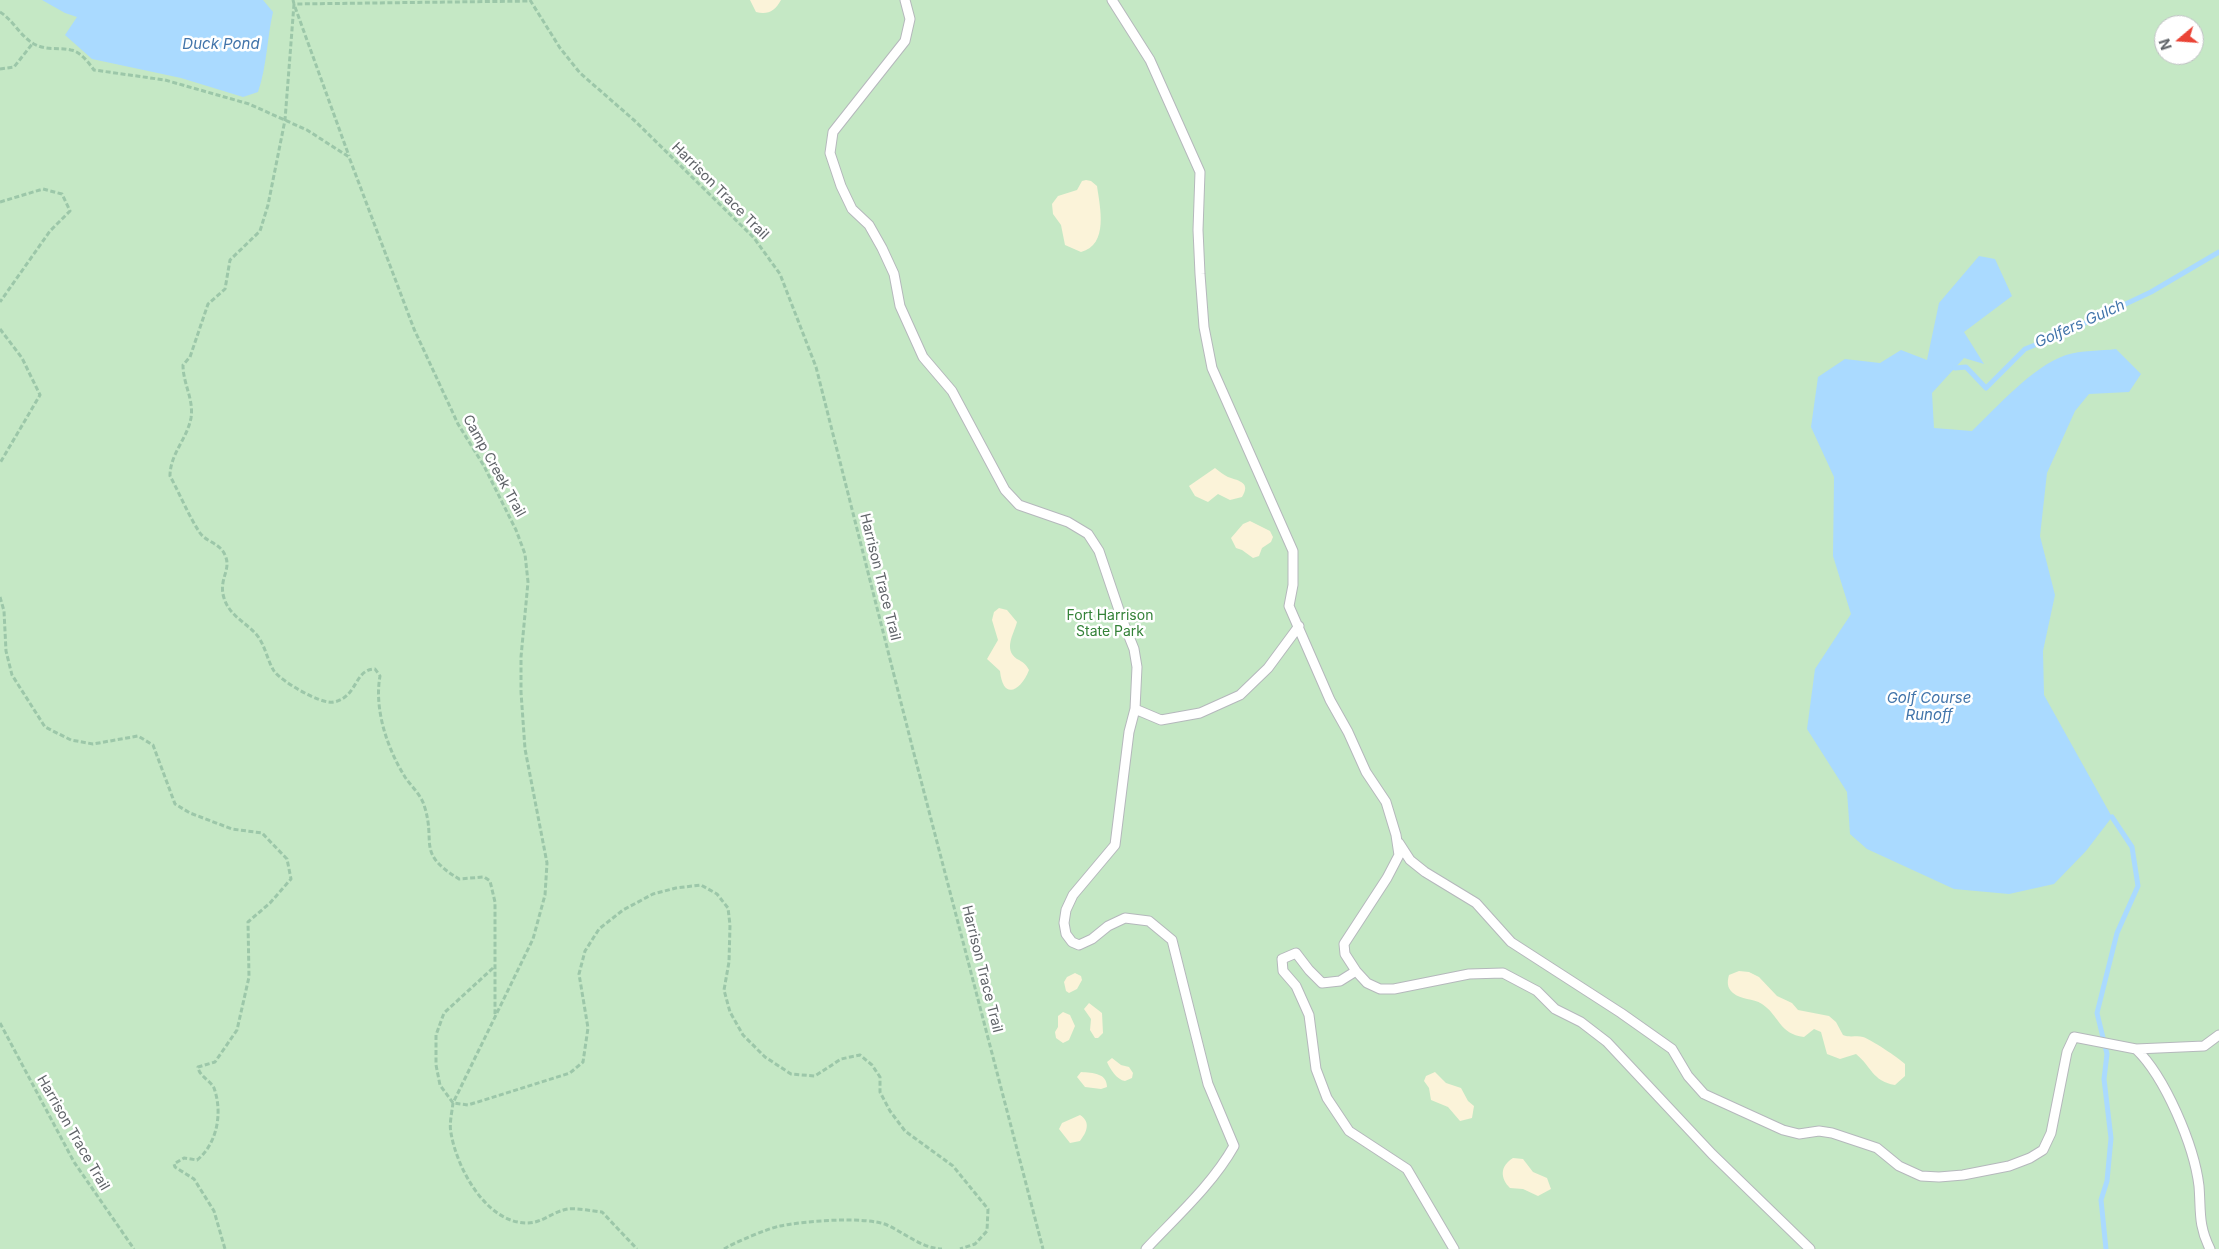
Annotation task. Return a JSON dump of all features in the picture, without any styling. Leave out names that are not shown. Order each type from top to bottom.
[{"type":"lane","points":[[904,0],[910,19],[905,41],[833,132],[830,153],[840,186],[852,208],[869,226],[894,274],[900,306],[923,357],[952,391],[1005,490],[1019,505],[1068,522],[1088,534],[1099,551],[1134,649],[1137,668],[1135,709],[1129,732],[1115,845],[1073,895],[1066,910],[1064,923],[1066,934],[1072,942],[1079,945],[1092,940],[1108,926],[1125,918],[1149,921],[1172,940],[1208,1084],[1234,1146],[1211,1178],[1146,1249]]},
{"type":"lane","points":[[1112,0],[1150,60],[1200,172],[1198,230],[1200,283],[1204,327],[1212,368],[1293,550],[1293,585],[1289,606],[1330,700],[1348,732],[1366,772],[1386,802],[1397,840],[1399,855],[1387,878],[1344,944],[1345,954],[1367,983],[1380,989],[1394,989],[1469,974],[1503,973],[1538,991],[1555,1009],[1581,1022],[1607,1042],[1712,1154],[1810,1249]]},
{"type":"lane","points":[[1135,709],[1161,720],[1200,713],[1240,695],[1268,668],[1299,626]]},
{"type":"lane","points":[[1397,840],[1410,860],[1425,872],[1476,903],[1511,942],[1621,1012],[1672,1049],[1688,1076],[1704,1094],[1783,1130],[1798,1134],[1819,1131],[1832,1133],[1877,1148],[1899,1166],[1921,1176],[1955,1176],[2009,1166],[2030,1158],[2042,1150],[2051,1134],[2067,1052],[2074,1037],[2136,1048],[2204,1046],[2219,1035]]},
{"type":"lane","points":[[1356,970],[1340,981],[1322,983],[1296,953],[1282,959],[1283,971],[1296,986],[1309,1015],[1316,1070],[1327,1098],[1349,1132],[1386,1153],[1407,1169],[1454,1249]]},
{"type":"lane","points":[[2136,1048],[2151,1063],[2181,1125],[2198,1185],[2200,1221],[2210,1249]]},
{"type":"path","points":[[286,120],[294,2],[530,0]]},
{"type":"path","name":"Harrison Trace Trail","points":[[530,0],[560,48],[580,73],[635,121],[754,238],[780,274],[797,314],[816,367],[909,736],[1043,1249]]},
{"type":"path","name":"Camp Creek Trail","points":[[294,2],[349,156],[420,344],[458,424],[484,466],[516,530],[525,554],[528,582],[521,656],[521,692],[525,749],[547,863],[545,895],[533,939],[453,1103],[450,1133],[462,1166],[475,1191],[491,1210],[513,1222],[530,1223],[568,1209],[602,1212],[637,1249]]},
{"type":"path","points":[[0,12],[7,16],[33,43],[47,49],[72,50],[81,55],[94,70],[165,80],[249,104],[307,130],[349,156]]},
{"type":"path","points":[[0,69],[14,68],[33,43]]},
{"type":"path","name":"Camp Creek Trail","points":[[286,120],[268,205],[260,231],[230,260],[225,289],[208,304],[190,357],[183,365],[193,406],[187,435],[170,466],[170,476],[201,535],[218,545],[225,555],[228,567],[221,584],[224,598],[233,614],[257,635],[276,674],[317,699],[334,702],[352,691],[357,686],[360,674],[366,670],[375,669],[380,676],[377,694],[385,733],[404,776],[424,804],[430,854],[436,863],[459,879],[484,876],[490,881],[495,902],[495,1015]]},
{"type":"path","points":[[0,202],[42,189],[62,194],[70,211],[50,231],[0,302]]},
{"type":"path","points":[[0,329],[22,358],[40,395],[0,463]]},
{"type":"path","points":[[0,597],[4,611],[6,651],[12,675],[45,727],[71,740],[93,744],[138,736],[153,744],[175,804],[232,829],[262,833],[287,859],[291,879],[270,904],[248,922],[249,977],[237,1030],[215,1062],[198,1066],[199,1072],[214,1087],[219,1120],[209,1148],[197,1160],[184,1158],[174,1164],[175,1167],[194,1179],[214,1211],[225,1249]]},
{"type":"path","points":[[494,968],[444,1013],[436,1035],[436,1065],[440,1085],[453,1103],[468,1104],[570,1073],[584,1062],[588,1028],[579,974],[585,951],[599,929],[623,910],[653,894],[676,888],[701,885],[716,894],[728,908],[730,925],[724,990],[730,1012],[743,1035],[765,1057],[791,1074],[816,1076],[841,1058],[860,1055],[872,1065],[880,1077],[880,1092],[890,1111],[906,1131],[953,1166],[988,1209],[987,1231],[975,1244],[960,1249]]},
{"type":"path","name":"Harrison Trace Trail","points":[[0,1023],[74,1162],[134,1249]]},
{"type":"path","points":[[724,1249],[731,1244],[779,1226],[842,1220],[885,1224],[912,1240],[934,1249],[942,1249]]},
{"type":"green space","name":"Fort Harrison State Park","points":[[0,0],[2219,0],[2219,1249],[0,1249]]},
{"type":"sand","points":[[750,0],[781,0],[774,9],[764,13],[756,12]]},
{"type":"sand","points":[[1082,181],[1091,181],[1097,186],[1101,224],[1096,242],[1090,248],[1081,252],[1065,245],[1061,225],[1053,214],[1052,204],[1058,196],[1077,190]]},
{"type":"sand","points":[[1215,468],[1226,476],[1243,483],[1245,489],[1242,497],[1230,500],[1218,494],[1208,502],[1195,496],[1189,486]]},
{"type":"sand","points":[[1250,521],[1270,531],[1273,537],[1271,542],[1262,548],[1259,556],[1253,558],[1236,548],[1231,538],[1243,524]]},
{"type":"sand","points":[[999,608],[1007,610],[1017,622],[1011,641],[1011,651],[1029,670],[1022,683],[1013,690],[1005,686],[1000,671],[987,659],[998,640],[992,620],[994,612]]},
{"type":"sand","points":[[1739,971],[1749,972],[1759,977],[1777,996],[1792,1003],[1798,1010],[1829,1016],[1836,1022],[1843,1035],[1863,1037],[1872,1041],[1905,1064],[1905,1076],[1895,1085],[1887,1083],[1877,1077],[1856,1054],[1840,1059],[1827,1054],[1821,1032],[1814,1029],[1804,1037],[1789,1032],[1768,1008],[1755,1001],[1740,997],[1731,991],[1728,985],[1729,975]]},
{"type":"sand","points":[[1075,973],[1081,976],[1082,980],[1077,989],[1069,993],[1066,991],[1064,982],[1067,977]]},
{"type":"sand","points":[[1089,1003],[1102,1013],[1103,1033],[1098,1038],[1095,1038],[1090,1030],[1091,1019],[1084,1009]]},
{"type":"sand","points":[[1063,1012],[1070,1015],[1075,1026],[1069,1040],[1063,1043],[1056,1038],[1055,1032],[1058,1027],[1058,1016]]},
{"type":"sand","points":[[1112,1058],[1121,1065],[1129,1067],[1133,1073],[1132,1078],[1125,1081],[1122,1080],[1112,1071],[1107,1062]]},
{"type":"sand","points":[[1081,1072],[1102,1076],[1107,1087],[1101,1089],[1085,1087],[1077,1077]]},
{"type":"sand","points":[[1435,1072],[1446,1083],[1461,1088],[1468,1101],[1474,1106],[1472,1118],[1460,1121],[1448,1107],[1431,1100],[1429,1088],[1424,1081],[1426,1076]]},
{"type":"sand","points":[[1080,1115],[1086,1121],[1086,1131],[1080,1141],[1070,1143],[1059,1129],[1062,1123]]},
{"type":"sand","points":[[1513,1158],[1523,1159],[1533,1172],[1547,1178],[1551,1189],[1538,1196],[1523,1189],[1510,1188],[1504,1180],[1503,1172],[1506,1165]]},
{"type":"water","name":"Duck Pond","points":[[42,0],[263,0],[273,12],[258,92],[243,97],[181,78],[92,59],[65,35],[77,17],[65,13]]},
{"type":"water","name":"Golf Course Runoff","points":[[1979,256],[1995,259],[2012,296],[1964,332],[1984,364],[1964,358],[1932,393],[1934,428],[1972,431],[2028,378],[2054,360],[2072,353],[2116,349],[2141,374],[2129,392],[2089,394],[2075,411],[2047,473],[2040,536],[2055,595],[2043,651],[2044,695],[2112,817],[2086,851],[2054,884],[2009,894],[1954,889],[1867,849],[1850,834],[1847,792],[1807,729],[1815,669],[1851,614],[1833,556],[1834,477],[1811,427],[1818,377],[1845,359],[1880,363],[1901,350],[1927,360],[1939,303]]},
{"type":"waterway","name":"Golfers Gulch","points":[[1955,368],[1966,367],[1986,388],[2025,349],[2062,334],[2151,292],[2219,252]]},
{"type":"waterway","points":[[2106,1249],[2101,1200],[2107,1181],[2111,1138],[2104,1079],[2107,1054],[2097,1013],[2117,933],[2138,886],[2132,847],[2112,817]]}]
